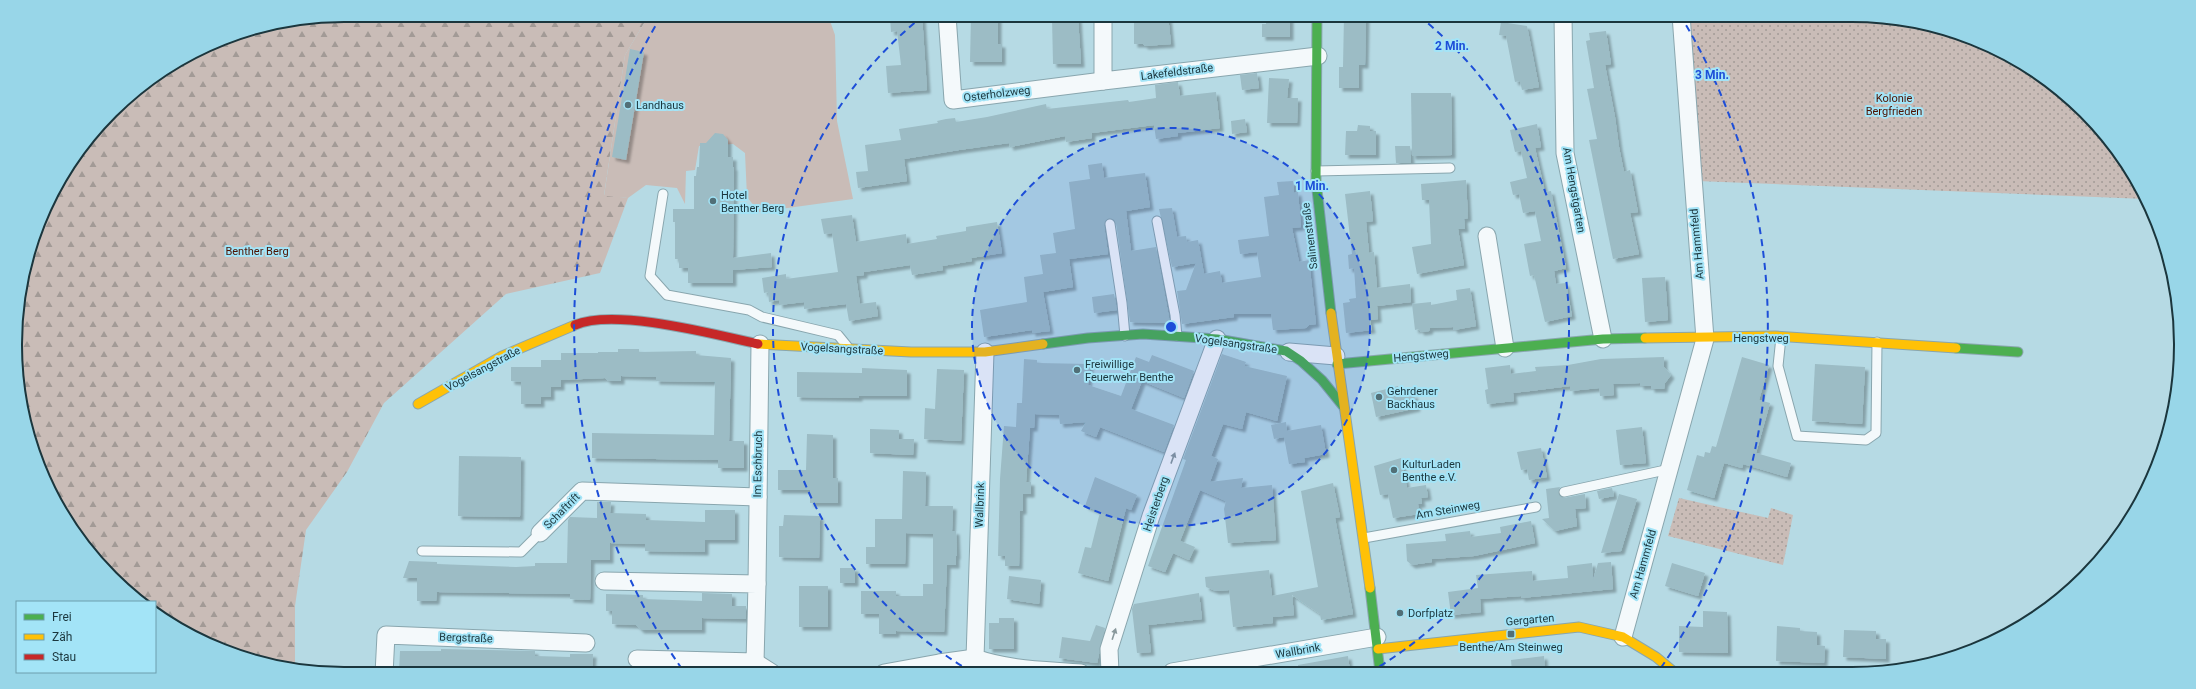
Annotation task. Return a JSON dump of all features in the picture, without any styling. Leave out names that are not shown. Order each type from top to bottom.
[{"type":"street","name":"Osterholzweg","points":[[947,22],[952,100],[1103,81]]},
{"type":"street","points":[[1103,22],[1103,81]]},
{"type":"street","name":"Salinenstraße","points":[[1317,22],[1316,171],[1343,406]]},
{"type":"street","name":"Am Hengstgarten","points":[[1563,22],[1565,153],[1603,339]]},
{"type":"street","name":"Am Hammfeld","points":[[1623,636],[1670,469],[1704,339],[1681,22]]},
{"type":"street","name":"Lakefeldstraße","points":[[1103,81],[1318,56]]},
{"type":"street","points":[[1487,236],[1505,348]]},
{"type":"street","name":"Vogelsangstraße","points":[[418,404],[502,356],[586,321],[605,319],[674,326],[760,344],[851,350],[985,352],[1125,336],[1177,336],[1217,339],[1337,360]]},
{"type":"street","name":"Hengstweg","points":[[1337,360],[1505,348],[1603,339],[1780,337],[2018,352]]},
{"type":"street","name":"Heisterberg","points":[[1110,667],[1109,649],[1151,516],[1217,339]]},
{"type":"street","name":"Im Eschbruch","points":[[755,662],[760,344]]},
{"type":"street","name":"Wallbrink","points":[[975,658],[985,352]]},
{"type":"street","name":"Vogelsangstraße","points":[[1286,352],[1301,361],[1322,380],[1343,406]]},
{"type":"street","points":[[1343,406],[1364,538],[1379,667]]},
{"type":"street","name":"Schaftrift","points":[[540,533],[582,491],[758,497]]},
{"type":"street","points":[[604,581],[757,584]]},
{"type":"street","name":"Gergarten","points":[[1377,643],[1579,628],[1623,636],[1656,657],[1668,667]]},
{"type":"street","name":"Bergstraße","points":[[384,667],[386,635],[586,643]]},
{"type":"street","name":"Wallbrink","points":[[1208,667],[1377,643]]},
{"type":"street","points":[[914,667],[939,662],[975,658],[988,663],[1017,667]]},
{"type":"street","points":[[637,659],[755,662],[763,667]]},
{"type":"lane","points":[[1316,171],[1423,167],[1450,168]]},
{"type":"lane","points":[[663,194],[650,276],[667,294],[748,310],[762,317],[838,335],[851,350]]},
{"type":"lane","points":[[1157,221],[1175,315],[1177,336]]},
{"type":"lane","points":[[1110,224],[1122,303],[1125,336]]},
{"type":"lane","points":[[1780,337],[1778,366],[1797,436],[1822,438],[1866,440],[1876,433],[1878,342]]},
{"type":"lane","points":[[1564,492],[1670,469]]},
{"type":"lane","name":"Am Steinweg","points":[[1364,538],[1536,507]]},
{"type":"lane","name":"Schaftrift","points":[[422,551],[521,552],[540,533]]},
{"type":"green space","name":"Benther Berg","points":[[344,22],[645,22],[625,55],[604,195],[628,198],[600,273],[506,294],[384,403],[347,472],[306,530],[295,606],[295,663],[241,650],[202,634],[165,613],[156,606],[156,601],[149,601],[116,573],[76,524],[65,506],[47,468],[33,428],[25,387],[22,344],[25,302],[33,261],[47,221],[65,183],[76,165],[116,116],[148,89],[165,76],[202,55],[241,39],[261,33],[302,25]]},
{"type":"green space","points":[[645,22],[830,22],[835,35],[837,121],[853,199],[759,212],[747,197],[745,153],[733,144],[699,146],[695,170],[686,171],[685,204],[677,188],[646,185],[628,198],[604,196],[625,55]]},
{"type":"green space","name":"Kolonie Bergfrieden","points":[[1686,22],[1852,22],[1914,28],[1955,39],[1994,55],[2031,76],[2080,116],[2120,165],[2139,199],[1697,181]]},
{"type":"green space","points":[[1679,498],[1768,518],[1771,508],[1793,515],[1783,565],[1668,536]]},
{"type":"building","points":[[890,22],[922,22],[927,90],[888,93],[886,66],[901,65],[897,31],[891,32]]},
{"type":"building","points":[[971,22],[998,22],[998,44],[1002,44],[1002,62],[970,62]]},
{"type":"building","points":[[1052,22],[1078,22],[1081,64],[1053,64]]},
{"type":"building","points":[[1134,22],[1169,22],[1171,44],[1145,46],[1143,44],[1134,44]]},
{"type":"building","points":[[1266,22],[1290,22],[1290,37],[1262,37],[1262,24],[1266,24]]},
{"type":"building","points":[[1344,22],[1366,22],[1365,65],[1359,65],[1359,88],[1339,88],[1339,67],[1343,67]]},
{"type":"building","points":[[1501,22],[1527,26],[1539,87],[1522,90],[1520,81],[1515,82],[1506,36],[1499,35]]},
{"type":"building","points":[[1606,31],[1611,64],[1605,65],[1619,147],[1624,172],[1630,170],[1638,212],[1630,213],[1639,254],[1613,259],[1589,140],[1597,139],[1587,89],[1594,88],[1586,41],[1590,40],[1589,33]]},
{"type":"building","name":"Landhaus","points":[[630,49],[644,52],[626,160],[612,157]]},
{"type":"building","points":[[1257,73],[1259,88],[1242,90],[1240,75]]},
{"type":"building","points":[[1269,78],[1289,79],[1287,98],[1298,98],[1297,123],[1267,123]]},
{"type":"building","points":[[1178,82],[1180,96],[1216,92],[1220,128],[1178,133],[1178,136],[1156,139],[1154,125],[1092,133],[1092,138],[1066,142],[1065,136],[1010,147],[1009,143],[904,159],[907,181],[858,188],[856,172],[868,171],[865,145],[901,140],[899,129],[938,123],[937,121],[946,119],[955,118],[956,122],[987,117],[1046,104],[1047,109],[1128,100],[1129,102],[1156,98],[1155,85]]},
{"type":"building","points":[[1411,93],[1451,93],[1452,155],[1412,156]]},
{"type":"building","points":[[1245,119],[1247,132],[1232,134],[1231,121]]},
{"type":"building","points":[[1537,124],[1541,147],[1535,148],[1545,192],[1551,191],[1566,268],[1554,271],[1556,284],[1566,283],[1572,316],[1545,322],[1534,275],[1530,276],[1524,244],[1541,241],[1535,211],[1523,213],[1519,194],[1513,195],[1510,182],[1527,178],[1521,151],[1515,152],[1510,130]]},
{"type":"building","points":[[1358,125],[1370,126],[1370,131],[1376,131],[1376,155],[1345,155],[1346,131],[1357,131]]},
{"type":"building","name":"Hotel Benther Berg","points":[[715,133],[723,134],[728,140],[728,157],[733,157],[733,258],[771,253],[772,267],[733,270],[733,283],[688,283],[688,268],[679,268],[679,259],[675,259],[675,222],[673,222],[673,209],[694,209],[694,176],[696,176],[697,167],[699,167],[700,143],[706,143]]},
{"type":"building","points":[[1395,146],[1410,146],[1411,163],[1396,163]]},
{"type":"building","points":[[1102,163],[1104,178],[1145,173],[1150,207],[1126,211],[1131,251],[1156,247],[1170,323],[1130,322],[1116,223],[1109,218],[1106,220],[1104,225],[1108,254],[1069,259],[1073,287],[1043,292],[1050,331],[1032,333],[1032,330],[984,337],[980,310],[1027,302],[1024,277],[1043,274],[1040,255],[1056,253],[1053,233],[1075,229],[1069,182],[1090,179],[1088,165]]},
{"type":"building","points":[[1466,180],[1468,218],[1464,219],[1465,229],[1458,229],[1464,265],[1417,274],[1412,247],[1431,244],[1429,200],[1422,200],[1421,184]]},
{"type":"building","points":[[1293,181],[1294,193],[1298,192],[1301,227],[1292,228],[1299,262],[1309,260],[1316,324],[1309,325],[1306,328],[1273,330],[1271,314],[1234,314],[1234,317],[1182,324],[1177,291],[1186,290],[1196,263],[1172,267],[1159,209],[1172,208],[1177,237],[1186,236],[1187,242],[1198,240],[1204,274],[1220,271],[1222,283],[1261,277],[1257,252],[1240,254],[1238,240],[1269,236],[1264,197],[1279,195],[1277,182]]},
{"type":"building","points":[[1370,191],[1373,221],[1366,222],[1369,253],[1374,252],[1377,288],[1410,284],[1411,302],[1377,306],[1378,319],[1370,320],[1372,330],[1346,333],[1343,303],[1350,302],[1349,299],[1356,298],[1354,268],[1349,269],[1348,255],[1352,254],[1345,194]]},
{"type":"building","points":[[852,215],[856,242],[906,234],[907,244],[937,239],[936,236],[966,231],[966,227],[997,222],[1002,253],[971,258],[972,261],[942,266],[943,270],[912,275],[910,265],[864,272],[864,275],[856,276],[860,304],[876,302],[878,316],[849,321],[846,304],[804,309],[804,302],[779,305],[779,300],[769,302],[768,292],[764,293],[762,278],[786,274],[786,279],[838,272],[832,233],[824,234],[821,219]]},
{"type":"building","points":[[1665,277],[1668,320],[1645,322],[1642,278]]},
{"type":"building","points":[[1470,288],[1476,326],[1454,330],[1453,327],[1430,328],[1429,331],[1421,332],[1419,329],[1415,330],[1412,304],[1431,302],[1431,305],[1457,300],[1456,290]]},
{"type":"building","points":[[1114,294],[1117,310],[1094,313],[1092,297]]},
{"type":"building","points":[[618,349],[639,349],[639,352],[696,351],[696,355],[731,358],[729,441],[744,441],[744,468],[718,468],[718,460],[592,458],[592,433],[714,435],[715,382],[656,381],[656,377],[621,376],[621,381],[608,381],[605,378],[561,380],[561,387],[551,387],[551,397],[541,397],[541,404],[521,404],[521,382],[511,381],[511,367],[541,367],[541,360],[561,360],[561,353],[618,352]]},
{"type":"building","points":[[1222,354],[1246,362],[1244,366],[1287,376],[1277,421],[1246,412],[1242,429],[1223,424],[1211,456],[1218,459],[1210,482],[1243,478],[1241,488],[1272,485],[1276,540],[1228,543],[1224,509],[1226,501],[1200,490],[1180,541],[1195,547],[1189,560],[1173,553],[1165,572],[1148,566],[1186,460],[1183,459]]},
{"type":"building","points":[[1152,355],[1194,371],[1184,398],[1142,381],[1131,409],[1174,425],[1164,452],[1100,427],[1096,437],[1081,431],[1086,422],[1060,424],[1059,415],[1035,414],[1034,428],[1030,428],[1026,482],[1031,482],[1031,494],[1023,494],[1023,511],[1020,511],[1019,566],[1005,566],[1005,556],[998,556],[1000,479],[1004,426],[1016,427],[1017,403],[1022,403],[1024,359],[1037,360],[1037,363],[1090,364],[1088,385],[1121,396],[1136,357],[1149,362]]},
{"type":"building","points":[[1664,357],[1664,367],[1671,375],[1665,383],[1664,389],[1651,389],[1651,386],[1640,386],[1640,383],[1613,384],[1614,395],[1600,396],[1599,388],[1570,391],[1570,386],[1513,393],[1514,401],[1487,404],[1485,390],[1488,389],[1485,368],[1510,365],[1511,374],[1536,371],[1535,367],[1568,365],[1601,359]]},
{"type":"building","points":[[1742,357],[1769,365],[1759,400],[1770,403],[1756,453],[1791,463],[1787,477],[1743,464],[1742,468],[1724,463],[1714,498],[1687,490],[1697,455],[1704,457],[1705,452],[1710,453],[1712,446],[1716,447]]},
{"type":"building","points":[[1815,364],[1865,367],[1862,424],[1812,421]]},
{"type":"building","points":[[862,368],[907,370],[907,396],[859,396],[859,398],[797,397],[797,372],[862,373]]},
{"type":"building","points":[[937,369],[964,370],[961,441],[924,439],[925,408],[935,409]]},
{"type":"building","points":[[1398,386],[1399,393],[1408,392],[1409,396],[1414,394],[1417,408],[1376,417],[1371,393]]},
{"type":"building","points":[[1286,422],[1287,431],[1321,425],[1326,454],[1304,458],[1305,462],[1289,464],[1284,437],[1274,439],[1271,425]]},
{"type":"building","points":[[1642,427],[1646,463],[1620,465],[1616,430]]},
{"type":"building","points":[[870,429],[899,430],[899,439],[914,439],[913,455],[870,453]]},
{"type":"building","points":[[807,434],[833,435],[833,478],[838,478],[838,503],[810,503],[810,490],[778,490],[778,470],[806,470]]},
{"type":"building","points":[[1541,448],[1547,477],[1529,480],[1527,469],[1521,470],[1517,452]]},
{"type":"building","points":[[459,456],[521,457],[520,517],[458,516]]},
{"type":"building","points":[[1401,458],[1407,488],[1426,485],[1428,497],[1421,498],[1422,504],[1418,504],[1419,514],[1393,518],[1388,494],[1380,495],[1374,466]]},
{"type":"building","points":[[903,471],[926,472],[925,506],[953,506],[952,531],[956,531],[957,556],[956,565],[947,565],[944,632],[896,631],[896,634],[879,634],[879,614],[861,614],[861,591],[896,591],[896,596],[923,596],[923,584],[933,584],[933,534],[906,533],[905,564],[866,564],[866,547],[875,547],[875,519],[902,519]]},
{"type":"building","points":[[1095,477],[1137,495],[1131,510],[1126,508],[1108,581],[1078,573],[1085,547],[1091,548],[1100,512],[1085,506]]},
{"type":"building","points":[[1333,483],[1340,517],[1335,518],[1353,614],[1321,620],[1320,614],[1292,595],[1294,615],[1273,617],[1273,623],[1233,627],[1229,590],[1216,591],[1206,587],[1205,577],[1269,570],[1272,596],[1318,587],[1301,491]]},
{"type":"building","points":[[1560,487],[1558,493],[1563,498],[1585,494],[1586,508],[1575,509],[1577,526],[1555,531],[1542,519],[1549,518],[1546,489]]},
{"type":"building","points":[[1612,488],[1614,496],[1599,499],[1597,491]]},
{"type":"building","points":[[1619,494],[1637,499],[1621,551],[1601,553]]},
{"type":"building","points":[[597,502],[611,502],[610,513],[646,514],[646,520],[705,522],[705,510],[735,510],[735,540],[705,540],[705,552],[645,551],[645,544],[610,543],[610,560],[591,560],[590,600],[570,599],[570,594],[437,592],[436,601],[417,601],[417,578],[403,578],[409,561],[437,562],[437,564],[516,567],[535,566],[535,563],[567,563],[568,520],[570,517],[597,518]]},
{"type":"building","points":[[784,515],[820,516],[819,558],[779,557],[779,526],[783,526]]},
{"type":"building","points":[[1531,521],[1535,543],[1474,556],[1432,559],[1432,562],[1412,565],[1407,561],[1406,544],[1446,541],[1445,534],[1470,531],[1471,537],[1501,533],[1500,527]]},
{"type":"building","points":[[1611,562],[1613,589],[1521,598],[1521,596],[1480,599],[1481,612],[1451,615],[1448,592],[1478,588],[1476,575],[1532,571],[1533,581],[1568,578],[1567,566],[1592,563],[1593,580],[1598,563]]},
{"type":"building","points":[[1672,563],[1705,573],[1698,596],[1665,586]]},
{"type":"building","points":[[840,568],[855,568],[855,583],[840,583]]},
{"type":"building","points":[[1009,576],[1041,580],[1039,604],[1007,599]]},
{"type":"building","points":[[799,586],[828,586],[828,627],[799,627]]},
{"type":"building","points":[[702,593],[732,594],[732,606],[746,606],[746,619],[702,618],[702,630],[641,630],[636,625],[612,624],[612,611],[606,611],[606,594],[643,595],[643,599],[702,601]]},
{"type":"building","points":[[1199,593],[1202,619],[1148,625],[1151,652],[1137,653],[1132,609],[1134,604]]},
{"type":"building","points":[[1703,611],[1727,612],[1728,653],[1679,652],[1679,626],[1703,627]]},
{"type":"building","points":[[999,618],[1014,618],[1014,649],[989,649],[989,623],[999,623]]},
{"type":"building","points":[[1096,625],[1105,628],[1097,663],[1059,658],[1062,637],[1090,641]]},
{"type":"building","points":[[1777,626],[1800,628],[1800,631],[1817,632],[1817,645],[1825,646],[1824,663],[1776,661]]},
{"type":"building","points":[[1844,630],[1876,631],[1876,639],[1886,639],[1886,659],[1843,657]]},
{"type":"building","points":[[441,649],[535,651],[535,656],[570,657],[570,654],[593,654],[592,667],[399,667],[400,651],[441,651]]},
{"type":"building","points":[[1348,656],[1349,667],[1298,667],[1298,665]]},
{"type":"building","points":[[1544,656],[1545,667],[1512,667],[1511,660]]},
{"type":"traffic: fast","points":[[1317,22],[1316,181],[1331,313]]},
{"type":"traffic: fast","points":[[1043,344],[1088,338],[1143,334],[1217,339],[1286,351],[1301,361],[1322,380],[1343,406]]},
{"type":"traffic: fast","points":[[1337,364],[1603,339],[1645,338]]},
{"type":"traffic: fast","points":[[1956,348],[2018,352]]},
{"type":"traffic: fast","points":[[1370,588],[1379,667]]},
{"type":"traffic: slow","points":[[1331,313],[1370,588]]},
{"type":"traffic: slow","points":[[418,404],[502,356],[575,325]]},
{"type":"traffic: slow","points":[[1645,338],[1775,336],[1956,348]]},
{"type":"traffic: slow","points":[[758,344],[911,352],[985,352],[1043,344]]},
{"type":"traffic: slow","points":[[1378,649],[1579,627],[1623,637],[1656,657],[1668,667]]},
{"type":"traffic: jam","points":[[575,325],[593,321],[614,319],[639,321],[691,329],[758,344]]},
{"type":"place","name":"Landhaus","points":[[628,105]]},
{"type":"place","name":"Hotel Benther Berg","points":[[713,201]]},
{"type":"place","name":"Freiwillige Feuerwehr Benthe","points":[[1077,370]]},
{"type":"place","name":"Gehrdener Backhaus","points":[[1379,397]]},
{"type":"place","name":"KulturLaden Benthe e.V.","points":[[1394,470]]},
{"type":"place","name":"Dorfplatz","points":[[1400,613]]},
{"type":"place","name":"Benthe/Am Steinweg","points":[[1511,634]]}]
